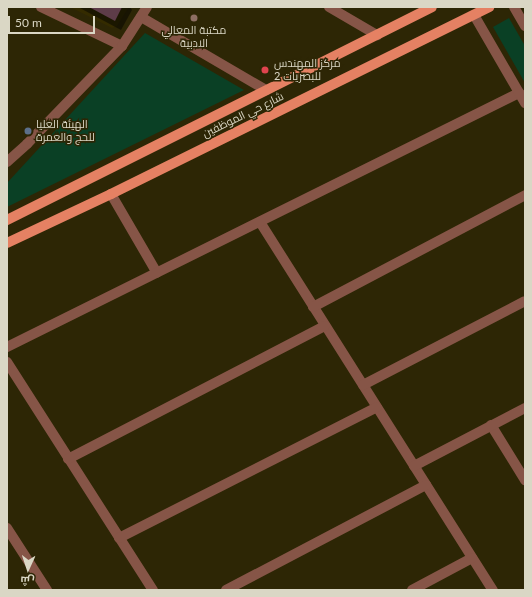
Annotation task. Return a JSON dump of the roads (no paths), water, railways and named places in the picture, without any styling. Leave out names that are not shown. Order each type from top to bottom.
[{"type":"main road","name":"شارع حي الموظفين","points":[[7,220],[432,7]]},
{"type":"main road","name":"شارع حي الموظفين","points":[[7,243],[112,194],[490,7]]},
{"type":"street","points":[[41,7],[122,46]]},
{"type":"street","points":[[7,162],[27,144],[122,46],[147,7]]},
{"type":"street","points":[[329,7],[377,35]]},
{"type":"street","points":[[514,7],[525,26]]},
{"type":"street","points":[[474,14],[525,103]]},
{"type":"street","points":[[141,17],[266,90]]},
{"type":"street","points":[[7,347],[519,93]]},
{"type":"street","points":[[112,194],[157,273]]},
{"type":"street","points":[[313,307],[525,195]]},
{"type":"street","points":[[260,222],[493,590]]},
{"type":"street","points":[[363,385],[525,301]]},
{"type":"street","points":[[68,459],[325,326]]},
{"type":"street","points":[[7,362],[152,590]]},
{"type":"street","points":[[119,538],[377,407]]},
{"type":"street","points":[[414,466],[525,408]]},
{"type":"street","points":[[492,425],[525,480]]},
{"type":"street","points":[[226,590],[426,484]]},
{"type":"street","points":[[7,528],[47,590]]},
{"type":"street","points":[[412,590],[472,558]]},
{"type":"place","name":"مكتبة المعالي الادبية","points":[[194,18]]},
{"type":"place","name":"مركز المهندس للبصريات 2","points":[[265,70]]},
{"type":"place","name":"الهيئة العليا للحج والعمرة","points":[[28,131]]}]
